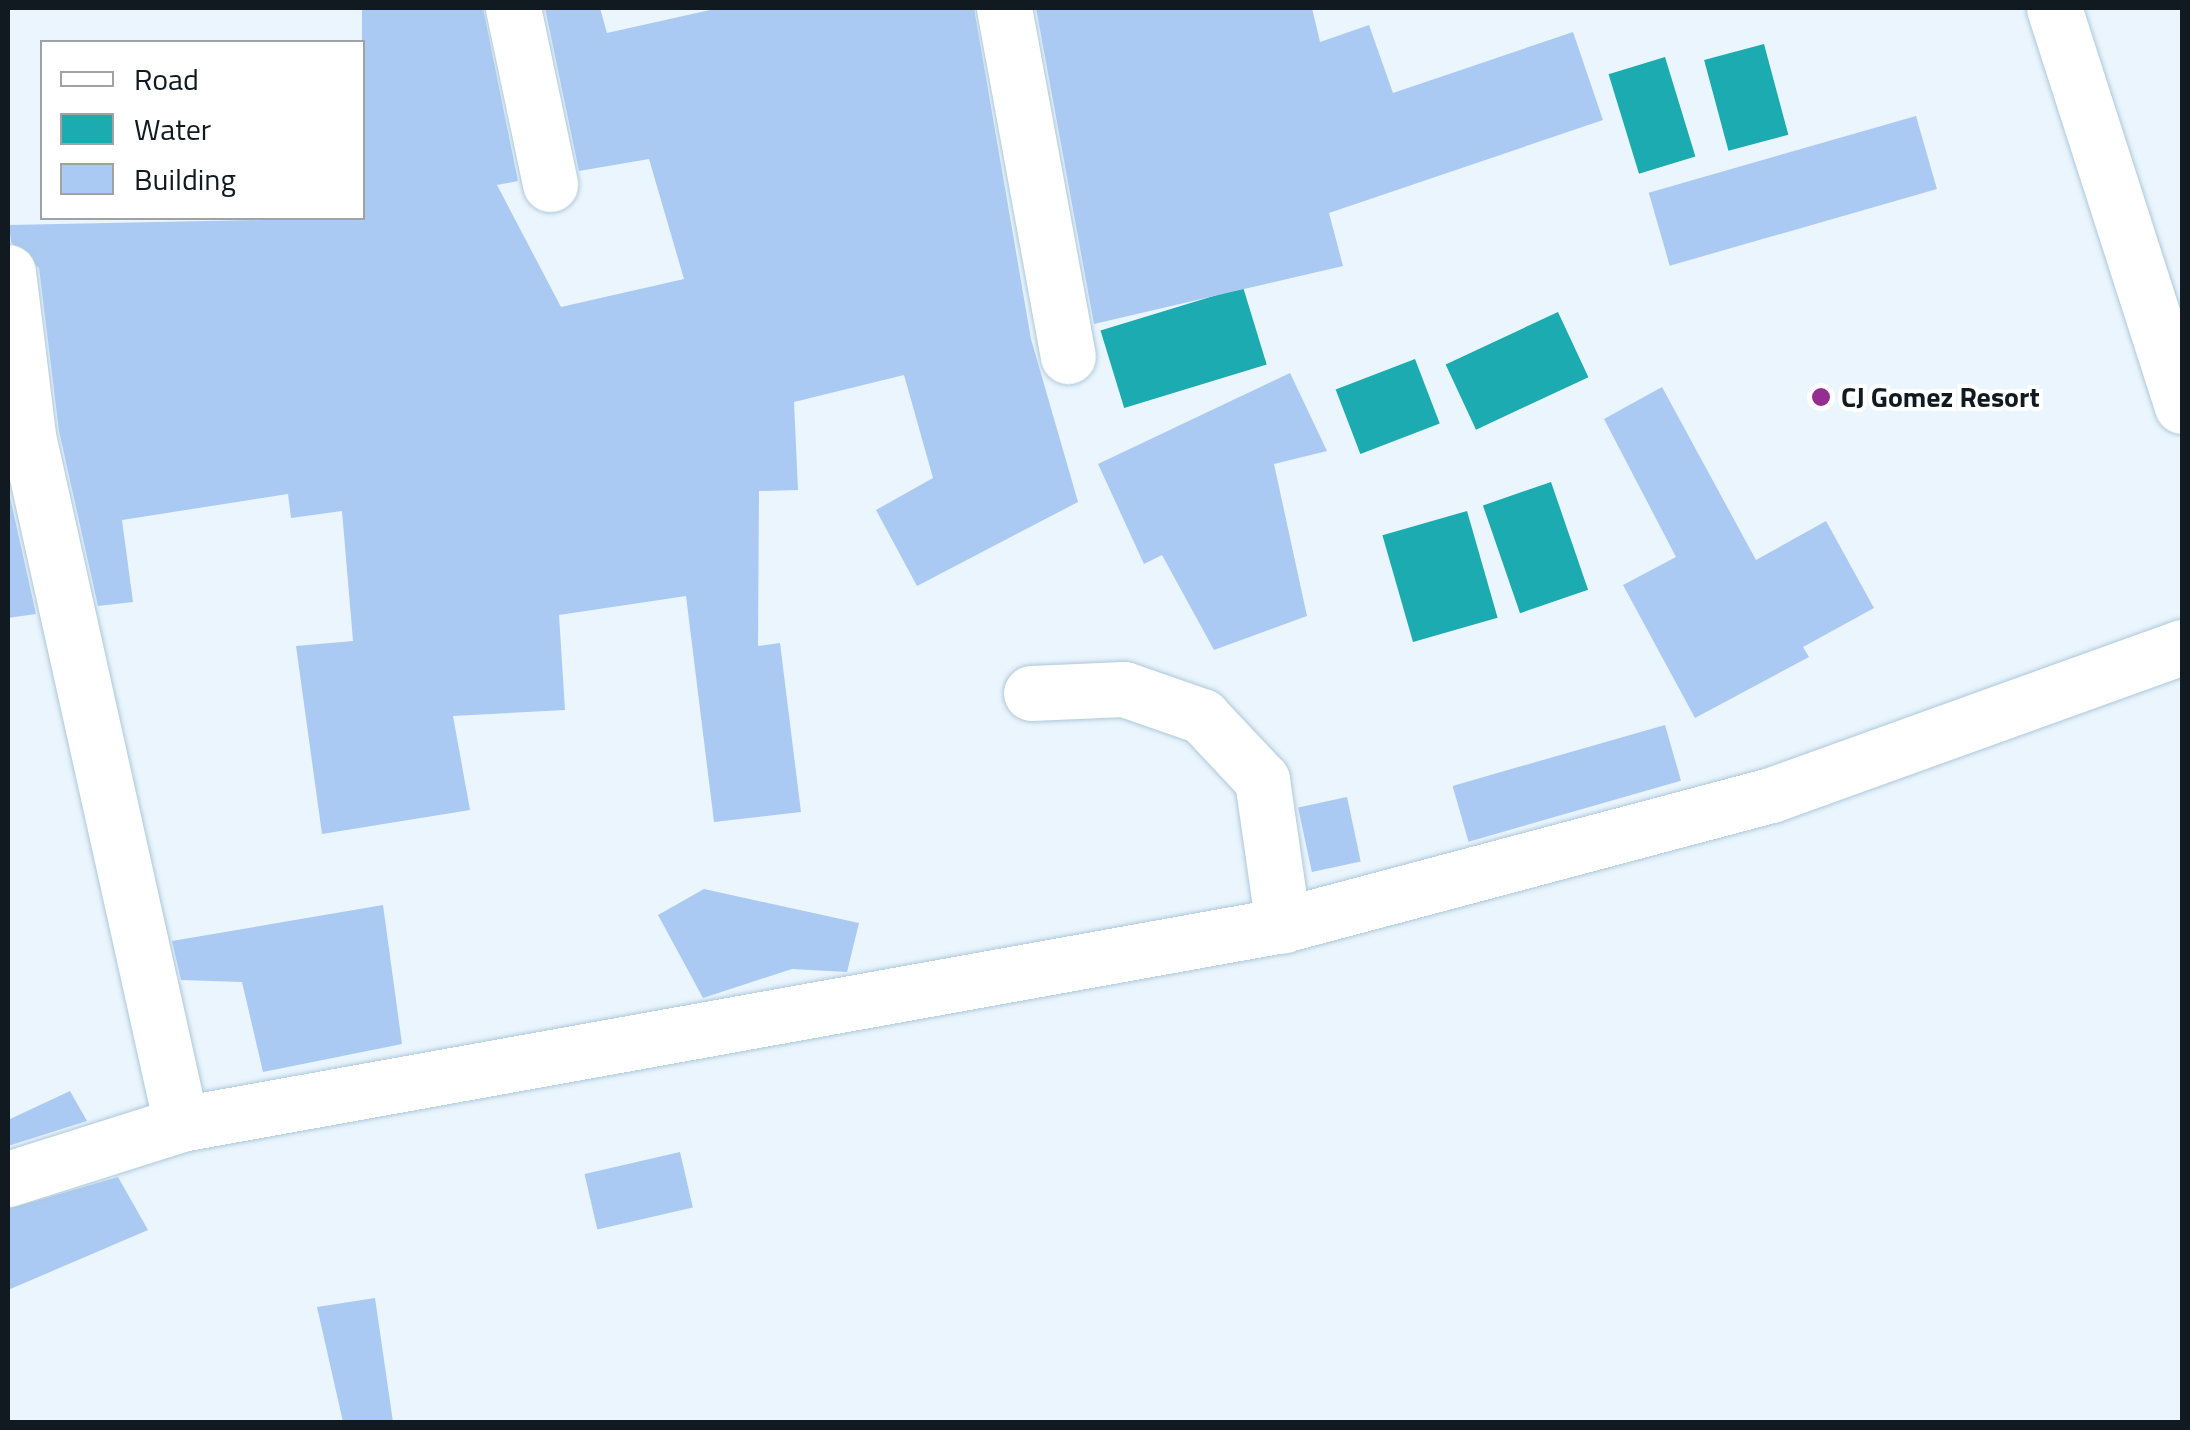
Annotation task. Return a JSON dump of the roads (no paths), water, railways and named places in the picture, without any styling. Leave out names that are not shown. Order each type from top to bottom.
[{"type":"street","points":[[513,8],[550,184]]},
{"type":"street","points":[[1004,8],[1068,356]]},
{"type":"street","points":[[2054,8],[2182,406]]},
{"type":"street","points":[[8,272],[28,436],[181,1124]]},
{"type":"street","points":[[8,1179],[181,1124],[1282,925],[1771,795],[2182,647]]},
{"type":"street","points":[[1031,693],[1124,690],[1202,716],[1262,780],[1282,925]]},
{"type":"water","points":[[1764,44],[1788,135],[1728,151],[1704,60]]},
{"type":"water","points":[[1665,57],[1695,156],[1639,174],[1609,74]]},
{"type":"water","points":[[1243,287],[1267,364],[1124,408],[1101,331]]},
{"type":"water","points":[[1558,312],[1588,377],[1476,430],[1446,364]]},
{"type":"water","points":[[1415,359],[1440,423],[1360,454],[1336,389]]},
{"type":"water","points":[[1551,482],[1588,590],[1520,613],[1483,505]]},
{"type":"water","points":[[1467,511],[1498,618],[1413,642],[1382,535]]},
{"type":"place","name":"CJ Gomez Resort","points":[[1821,397]]}]
